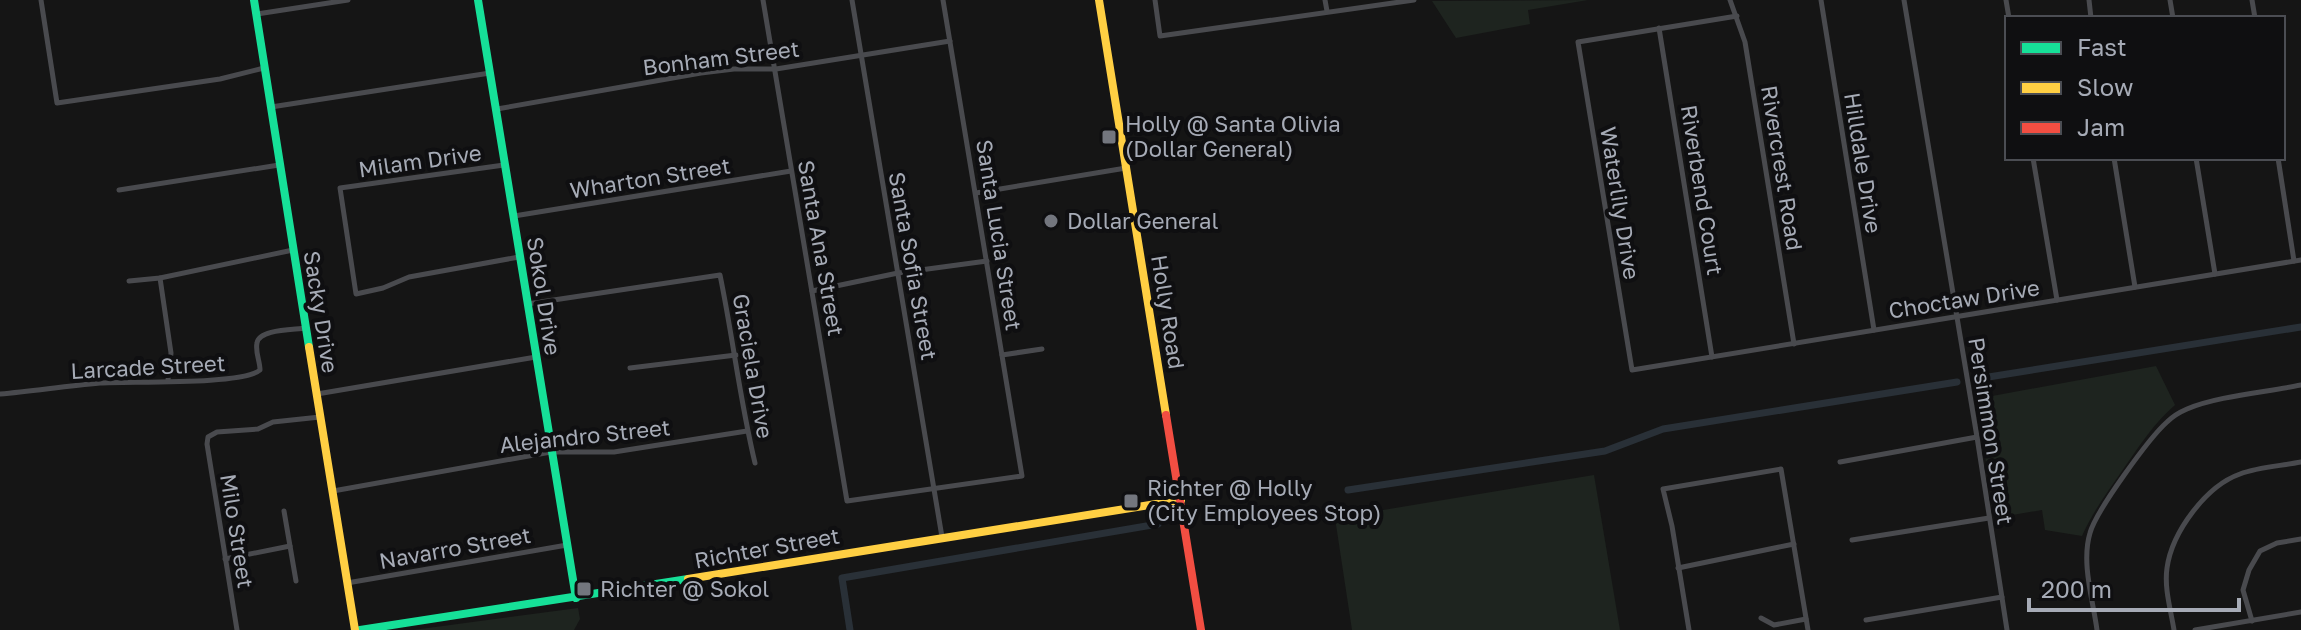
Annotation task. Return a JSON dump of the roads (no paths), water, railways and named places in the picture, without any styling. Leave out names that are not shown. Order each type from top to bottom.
[{"type":"street","points":[[41,0],[57,103],[220,79],[264,68]]},
{"type":"street","name":"Sacky Drive","points":[[254,0],[347,583],[358,630]]},
{"type":"street","points":[[257,14],[348,0]]},
{"type":"street","name":"Sokol Drive","points":[[481,0],[526,304],[576,598]]},
{"type":"street","name":"Santa Ana Street","points":[[763,0],[847,501],[935,489]]},
{"type":"street","name":"Santa Sofia Street","points":[[852,0],[942,537]]},
{"type":"street","name":"Santa Lucia Street","points":[[935,489],[1022,476],[943,0]]},
{"type":"street","name":"Holly Road","points":[[1099,0],[1201,630]]},
{"type":"street","points":[[1155,0],[1160,36],[1414,0]]},
{"type":"street","points":[[1325,0],[1327,11]]},
{"type":"street","name":"Rivercrest Road","points":[[1730,0],[1745,42],[1794,344]]},
{"type":"street","name":"Hilldale Drive","points":[[1821,0],[1874,330]]},
{"type":"street","name":"Persimmon Street","points":[[1904,0],[2007,630]]},
{"type":"street","points":[[1659,28],[1737,16]]},
{"type":"street","name":"Waterlily Drive","points":[[1632,370],[1578,42],[1659,28]]},
{"type":"street","name":"Riverbend Court","points":[[1659,28],[1712,357]]},
{"type":"street","name":"Bonham Street","points":[[496,109],[701,73],[776,69],[950,41]]},
{"type":"street","points":[[270,107],[490,73]]},
{"type":"street","points":[[2033,160],[2057,300]]},
{"type":"street","points":[[2114,160],[2135,287]]},
{"type":"street","points":[[2196,160],[2215,274]]},
{"type":"street","points":[[2278,160],[2297,261]]},
{"type":"street","points":[[119,190],[279,165]]},
{"type":"street","name":"Milam Drive","points":[[504,165],[340,188],[356,294],[383,288],[409,277],[519,257]]},
{"type":"street","points":[[976,193],[1126,168]]},
{"type":"street","name":"Wharton Street","points":[[513,216],[791,171]]},
{"type":"street","points":[[129,281],[160,278],[293,250]]},
{"type":"street","points":[[812,291],[898,273],[987,261]]},
{"type":"street","name":"Choctaw Drive","points":[[1632,370],[2297,261]]},
{"type":"street","name":"Graciela Drive","points":[[526,304],[720,275],[755,463]]},
{"type":"street","points":[[160,278],[171,353],[168,380]]},
{"type":"street","name":"Larcade Street","points":[[0,394],[99,383],[219,380],[256,374],[260,370],[257,340],[260,335],[307,328]]},
{"type":"street","points":[[1002,355],[1042,349]]},
{"type":"street","points":[[630,368],[736,355]]},
{"type":"street","points":[[316,394],[536,357]]},
{"type":"street","points":[[2097,630],[2087,563],[2090,533],[2103,507],[2156,434],[2185,410],[2205,403],[2301,385]]},
{"type":"street","name":"Milo Street","points":[[237,630],[208,437],[217,432],[258,429],[273,422],[321,417]]},
{"type":"street","name":"Alejandro Street","points":[[332,491],[551,452],[614,452],[747,431]]},
{"type":"street","points":[[1840,462],[1977,437]]},
{"type":"street","points":[[2174,630],[2167,570],[2175,541],[2198,505],[2213,489],[2242,472],[2301,462]]},
{"type":"street","points":[[1689,630],[1663,489],[1781,469],[1808,630]]},
{"type":"street","name":"Richter Street","points":[[358,630],[576,598],[1181,500]]},
{"type":"street","points":[[284,511],[296,581]]},
{"type":"street","points":[[1852,540],[1989,518]]},
{"type":"street","points":[[2252,621],[2243,590],[2249,570],[2260,551],[2277,543],[2301,539]]},
{"type":"street","points":[[1678,568],[1794,544]]},
{"type":"street","name":"Navarro Street","points":[[347,583],[568,545]]},
{"type":"street","points":[[225,559],[290,546]]},
{"type":"street","points":[[1866,620],[2002,597]]},
{"type":"street","points":[[2195,630],[2301,612]]},
{"type":"street","points":[[1761,618],[1774,625],[1806,619]]},
{"type":"waterway","points":[[1976,379],[2301,327]]},
{"type":"waterway","points":[[1348,490],[1605,451],[1663,429],[1957,382]]},
{"type":"waterway","points":[[850,630],[842,578],[1158,524]]},
{"type":"place","name":"Holly @ Santa Olivia (Dollar General)","points":[[1109,137]]},
{"type":"place","name":"Dollar General","points":[[1051,221]]},
{"type":"place","name":"Richter @ Holly (City Employees Stop)","points":[[1131,501]]},
{"type":"place","name":"Richter @ Sokol","points":[[584,589]]}]
